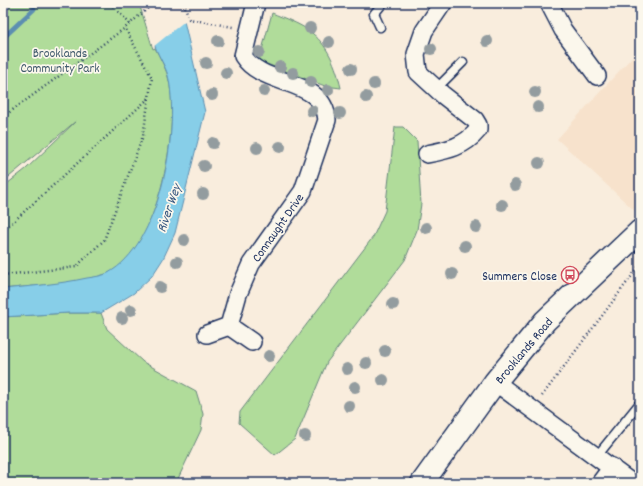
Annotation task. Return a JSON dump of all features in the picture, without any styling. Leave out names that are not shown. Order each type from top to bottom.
[{"type":"main road","name":"Brooklands Road","points":[[422,483],[496,382],[545,321],[640,231]]},
{"type":"street","name":"Connaught Drive","points":[[229,326],[238,294],[251,264],[304,191],[327,120],[326,109],[320,99],[306,90],[260,71],[248,64],[244,56],[256,3]]},
{"type":"street","points":[[427,154],[454,148],[463,144],[478,130],[478,125],[475,120],[436,89],[418,72],[416,54],[424,31],[443,3]]},
{"type":"street","points":[[549,3],[563,30],[598,76]]},
{"type":"street","points":[[207,334],[229,326],[252,342]]},
{"type":"street","points":[[496,382],[632,483]]},
{"type":"street","points":[[600,483],[612,467]]},
{"type":"lane","points":[[380,27],[374,14],[383,3]]},
{"type":"lane","points":[[436,89],[463,62]]},
{"type":"lane","points":[[597,456],[640,403]]},
{"type":"path","points":[[110,3],[130,24]]},
{"type":"path","points":[[3,118],[125,28],[154,3]]},
{"type":"path","points":[[184,3],[189,19],[224,24]]},
{"type":"path","points":[[3,274],[76,267],[104,240],[143,136],[152,78],[125,28]]},
{"type":"path","points":[[3,230],[149,98]]},
{"type":"path","points":[[533,409],[640,265]]},
{"type":"shaded area","points":[[632,57],[640,62],[640,204],[635,211],[557,139]]},
{"type":"green space","name":"Brooklands Community Park","points":[[3,3],[139,3],[153,49],[155,48],[167,73],[172,102],[171,129],[161,189],[151,218],[139,243],[124,263],[106,274],[68,283],[3,289],[3,187],[26,169],[76,121],[3,182]]},
{"type":"green space","points":[[272,13],[304,27],[321,42],[334,64],[341,88],[325,86],[259,61]]},
{"type":"green space","points":[[395,127],[403,127],[417,141],[421,204],[417,230],[405,260],[327,362],[295,439],[275,455],[239,423],[240,412],[373,237],[385,211]]},
{"type":"green space","points":[[68,313],[101,313],[107,329],[143,362],[196,391],[203,414],[201,430],[176,483],[3,483],[3,317]]},
{"type":"water","name":"River Wey","points":[[141,3],[184,21],[205,112],[175,233],[163,259],[152,276],[134,293],[101,313],[68,313],[3,317],[3,289],[66,282],[108,273],[126,259],[141,239],[153,214],[162,186],[168,157],[171,129],[171,103],[168,76],[155,46]]},
{"type":"pier","points":[[140,3],[181,3],[186,20],[153,47]]},
{"type":"waterway","points":[[3,38],[34,9]]},
{"type":"place","name":"Summers Close","points":[[570,275]]}]
